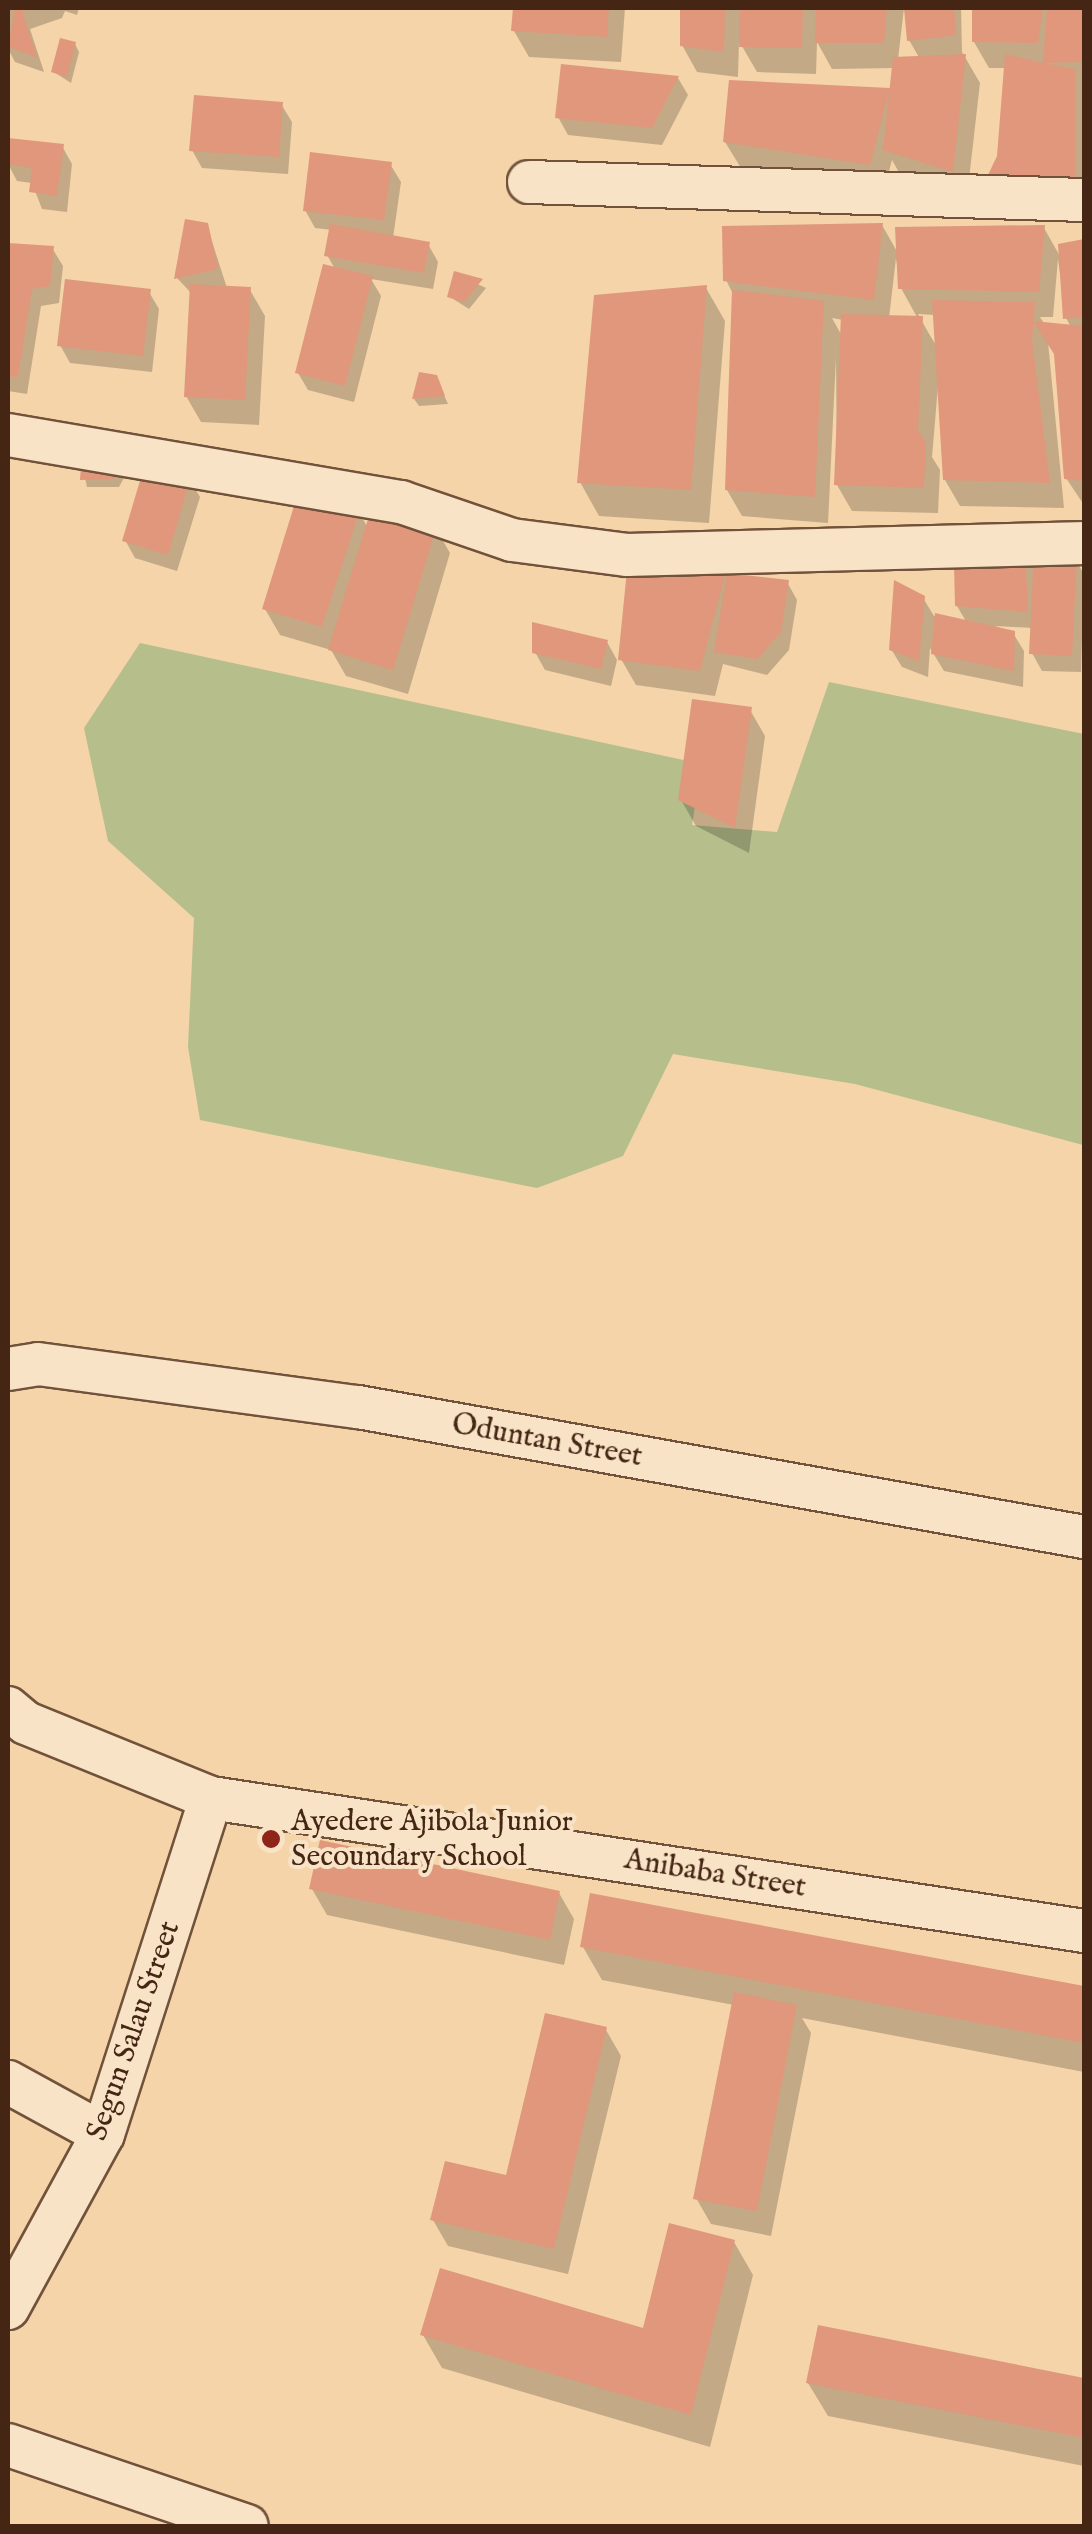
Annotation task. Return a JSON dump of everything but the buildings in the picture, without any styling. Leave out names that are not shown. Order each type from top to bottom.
[{"type":"street","points":[[529,182],[1084,200]]},
{"type":"street","points":[[8,434],[401,502],[512,540],[628,555],[1084,542]]},
{"type":"street","name":"Oduntan Street","points":[[8,1369],[38,1364],[358,1407],[1084,1537]]},
{"type":"street","name":"Anibaba Street","points":[[8,1708],[26,1723],[212,1798],[1084,1930]]},
{"type":"street","name":"Segun Salau Street","points":[[8,2308],[103,2134],[212,1798]]},
{"type":"street","points":[[8,2082],[103,2134]]},
{"type":"street","points":[[8,2446],[247,2526]]},
{"type":"green space","points":[[140,643],[702,764],[692,825],[777,832],[829,682],[1084,734],[1084,1152],[1083,1145],[855,1084],[673,1054],[623,1156],[537,1188],[200,1120],[188,1047],[194,918],[108,841],[84,728]]},
{"type":"place","name":"Ayedere Ajibola Junior Secoundary School","points":[[271,1839]]}]
